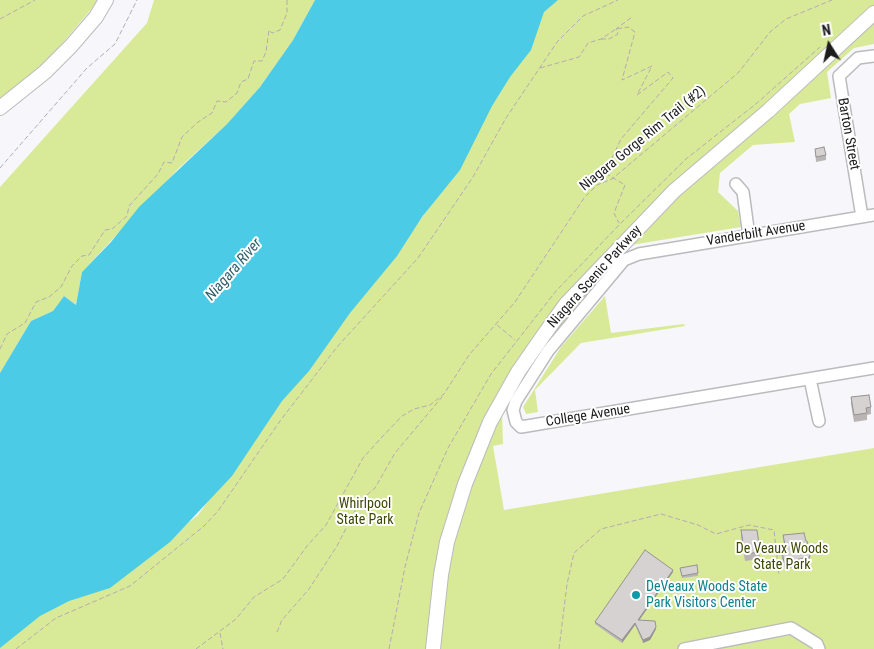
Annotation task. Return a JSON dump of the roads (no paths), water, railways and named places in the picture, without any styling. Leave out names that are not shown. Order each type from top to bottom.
[{"type":"main road","points":[[0,108],[45,72],[71,46],[96,17],[106,0]]},
{"type":"main road","name":"Niagara Scenic Parkway","points":[[433,649],[441,574],[456,509],[490,422],[528,357],[566,304],[674,191],[768,112],[874,13]]},
{"type":"street","name":"Barton Street","points":[[868,216],[839,76],[858,58],[874,56]]},
{"type":"street","points":[[736,184],[743,192],[749,236]]},
{"type":"street","name":"Vanderbilt Avenue","points":[[639,254],[868,216]]},
{"type":"street","name":"College Avenue","points":[[639,254],[624,260],[548,351],[516,401],[513,410],[516,422],[521,427],[874,368]]},
{"type":"street","points":[[810,379],[819,421]]},
{"type":"street","points":[[684,649],[791,628],[817,644],[819,649]]},
{"type":"water","name":"Niagara River","points":[[315,0],[558,0],[544,12],[531,50],[510,77],[492,106],[460,170],[422,217],[397,256],[350,313],[309,371],[282,401],[232,476],[170,542],[110,588],[69,601],[40,616],[0,648],[0,373],[31,321],[53,311],[64,296],[76,305],[82,272],[111,242],[139,207],[227,124],[260,87],[293,40]]},
{"type":"place","name":"DeVeaux Woods State Park Visitors Center","points":[[636,595]]},
{"type":"park label","name":"Whirlpool State Park","points":[[365,512]]},
{"type":"park label","name":"De Veaux Woods State Park","points":[[782,558]]}]
